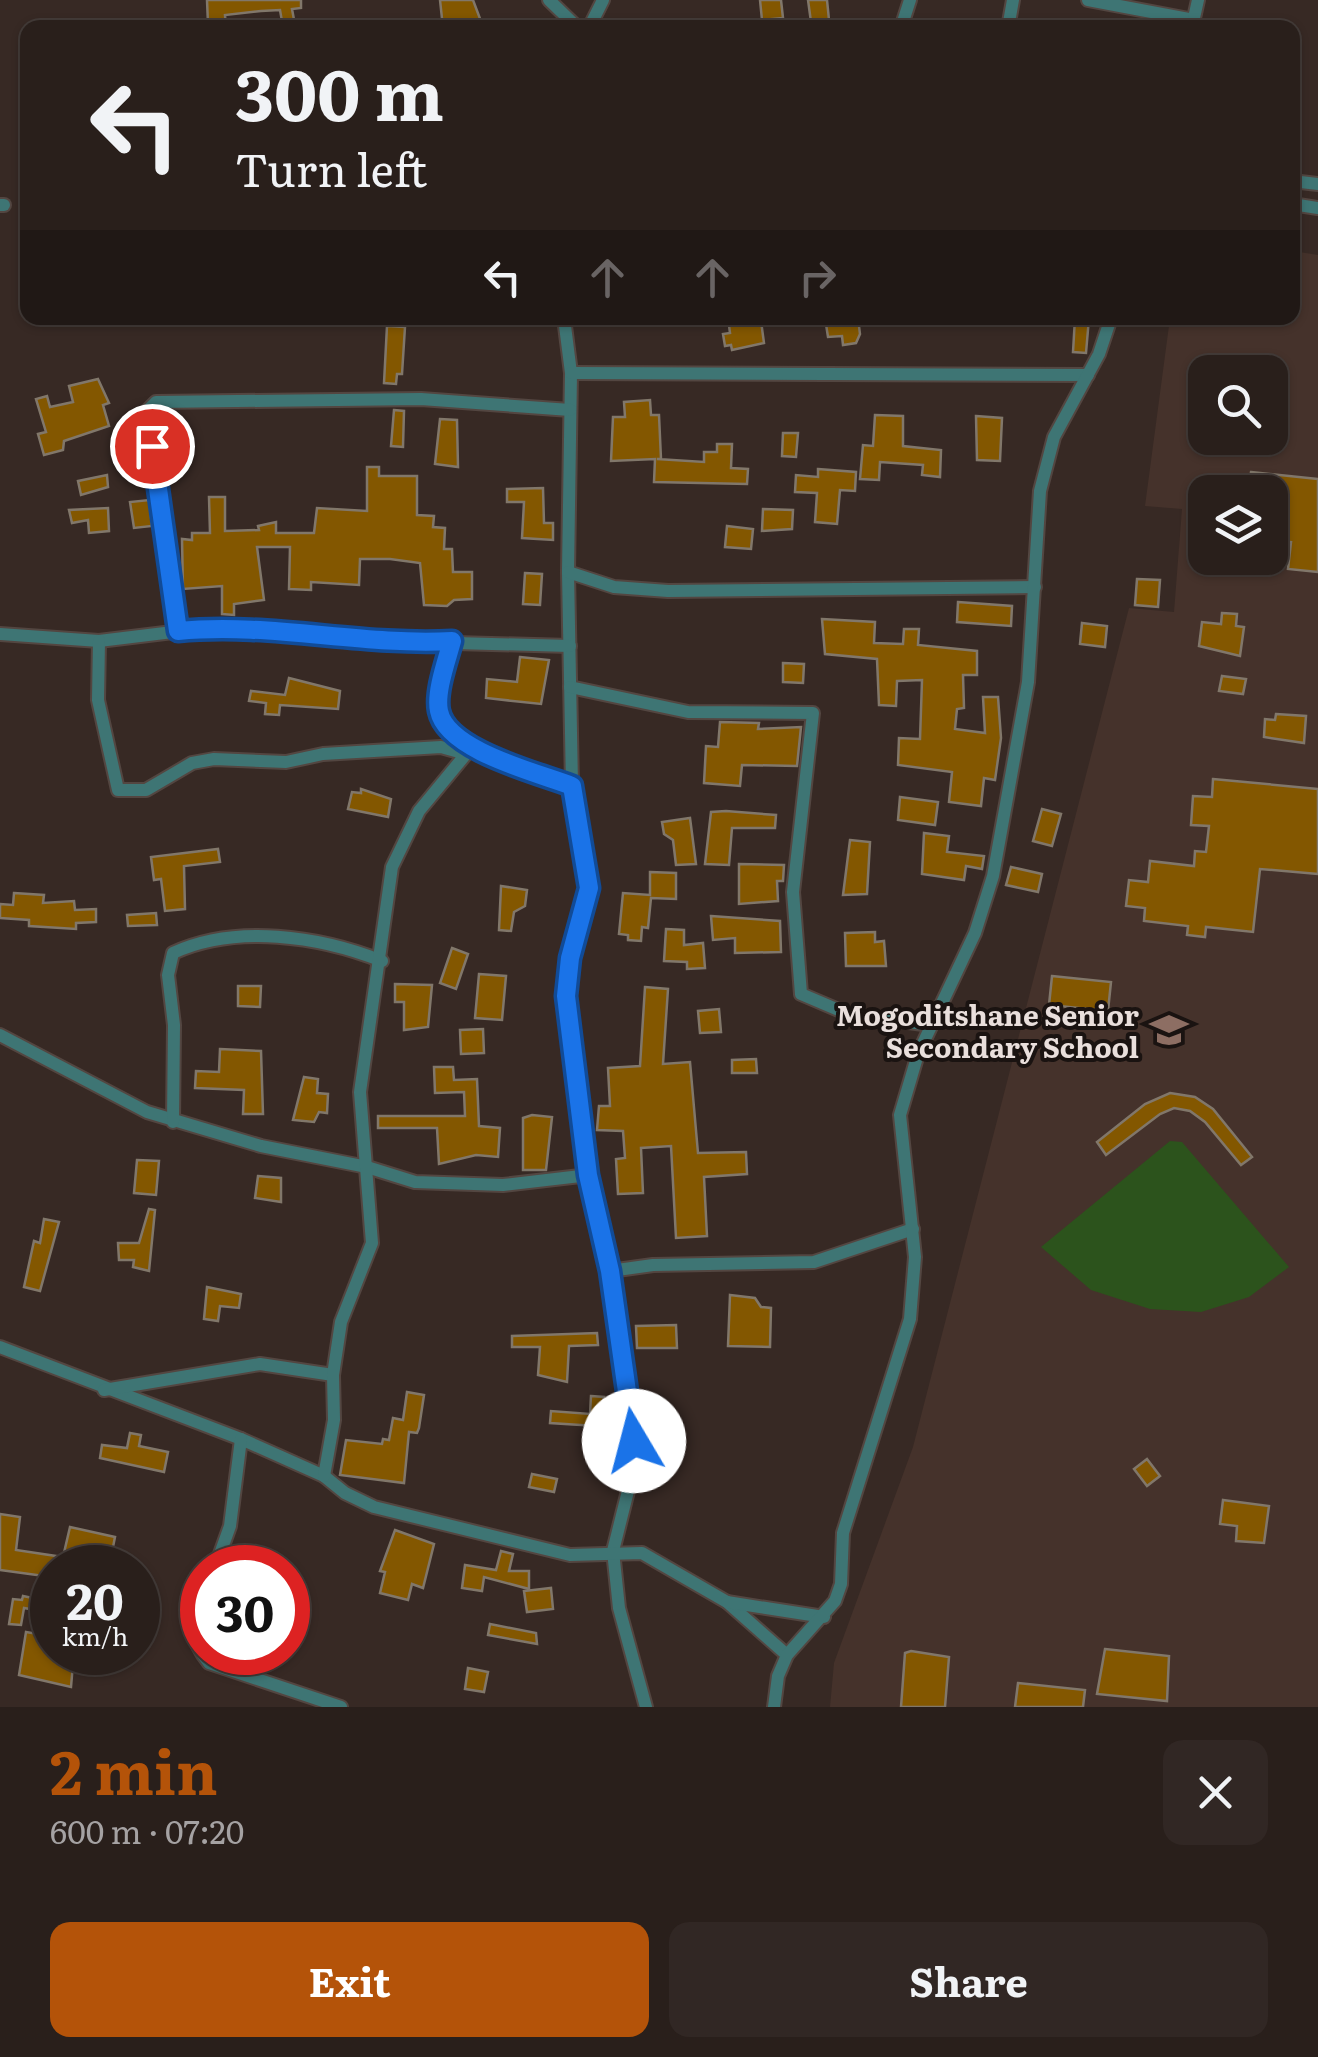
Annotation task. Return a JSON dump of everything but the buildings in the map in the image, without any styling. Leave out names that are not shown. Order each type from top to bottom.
[{"type":"street","points":[[549,0],[570,20]]},
{"type":"street","points":[[1088,0],[1176,20]]},
{"type":"street","points":[[565,325],[571,373],[568,572],[572,786],[589,888],[570,958],[566,996],[588,1175],[610,1271],[634,1456],[614,1551],[619,1608],[646,1707]]},
{"type":"street","points":[[774,1707],[778,1676],[788,1655],[824,1617],[841,1584],[842,1533],[910,1319],[915,1291],[913,1229],[900,1115],[931,1026],[975,933],[993,876],[1028,682],[1040,491],[1054,437],[1088,375],[1108,325]]},
{"type":"street","points":[[571,373],[1088,375]]},
{"type":"street","points":[[178,631],[147,411],[156,402],[421,399],[570,410]]},
{"type":"street","points":[[568,572],[614,586],[668,591],[1035,587]]},
{"type":"street","points":[[0,634],[99,641],[238,627],[344,640],[570,646]]},
{"type":"street","points":[[99,641],[98,700],[118,790],[146,790],[192,763],[214,760],[286,762],[324,754],[441,746],[469,751],[572,786]]},
{"type":"street","points":[[452,641],[438,710],[469,751]]},
{"type":"street","points":[[570,687],[688,712],[813,714],[792,892],[800,994],[848,1014],[931,1026]]},
{"type":"street","points":[[324,1476],[334,1420],[333,1375],[348,1296],[372,1244],[360,1092],[398,849],[419,811],[469,751]]},
{"type":"street","points":[[173,1122],[174,1024],[168,975],[173,953],[191,944],[276,936],[348,948],[382,961]]},
{"type":"street","points":[[0,1036],[57,1068],[173,1122],[366,1167],[377,1173],[433,1182],[503,1185],[588,1175]]},
{"type":"street","points":[[610,1271],[653,1265],[814,1262],[913,1229]]},
{"type":"street","points":[[0,1347],[65,1370],[102,1390],[242,1440],[324,1476],[345,1494],[374,1507],[570,1555],[642,1553],[727,1602],[788,1655]]},
{"type":"street","points":[[102,1390],[260,1364],[333,1375]]},
{"type":"street","points":[[223,1545],[230,1526],[242,1440]]},
{"type":"street","points":[[727,1602],[824,1617]]},
{"type":"street","points":[[247,1675],[341,1707]]},
{"type":"shaded area","name":"Mogoditshane Senior Secondary School","points":[[1300,252],[1318,255],[1318,1707],[830,1707],[834,1663],[913,1447],[1129,608],[1174,612],[1182,509],[1145,506],[1169,325],[1300,325]]},
{"type":"green space","points":[[1170,1141],[1182,1142],[1289,1267],[1249,1297],[1201,1312],[1150,1309],[1091,1290],[1041,1247]]},
{"type":"place","name":"Mogoditshane Senior Secondary School","points":[[1169,1030]]},
{"type":"route","points":[[152,446],[178,631],[222,626],[344,640],[452,641],[438,710],[448,728],[472,748],[572,786],[589,899],[570,958],[566,996],[588,1175],[610,1271],[634,1441]]}]
